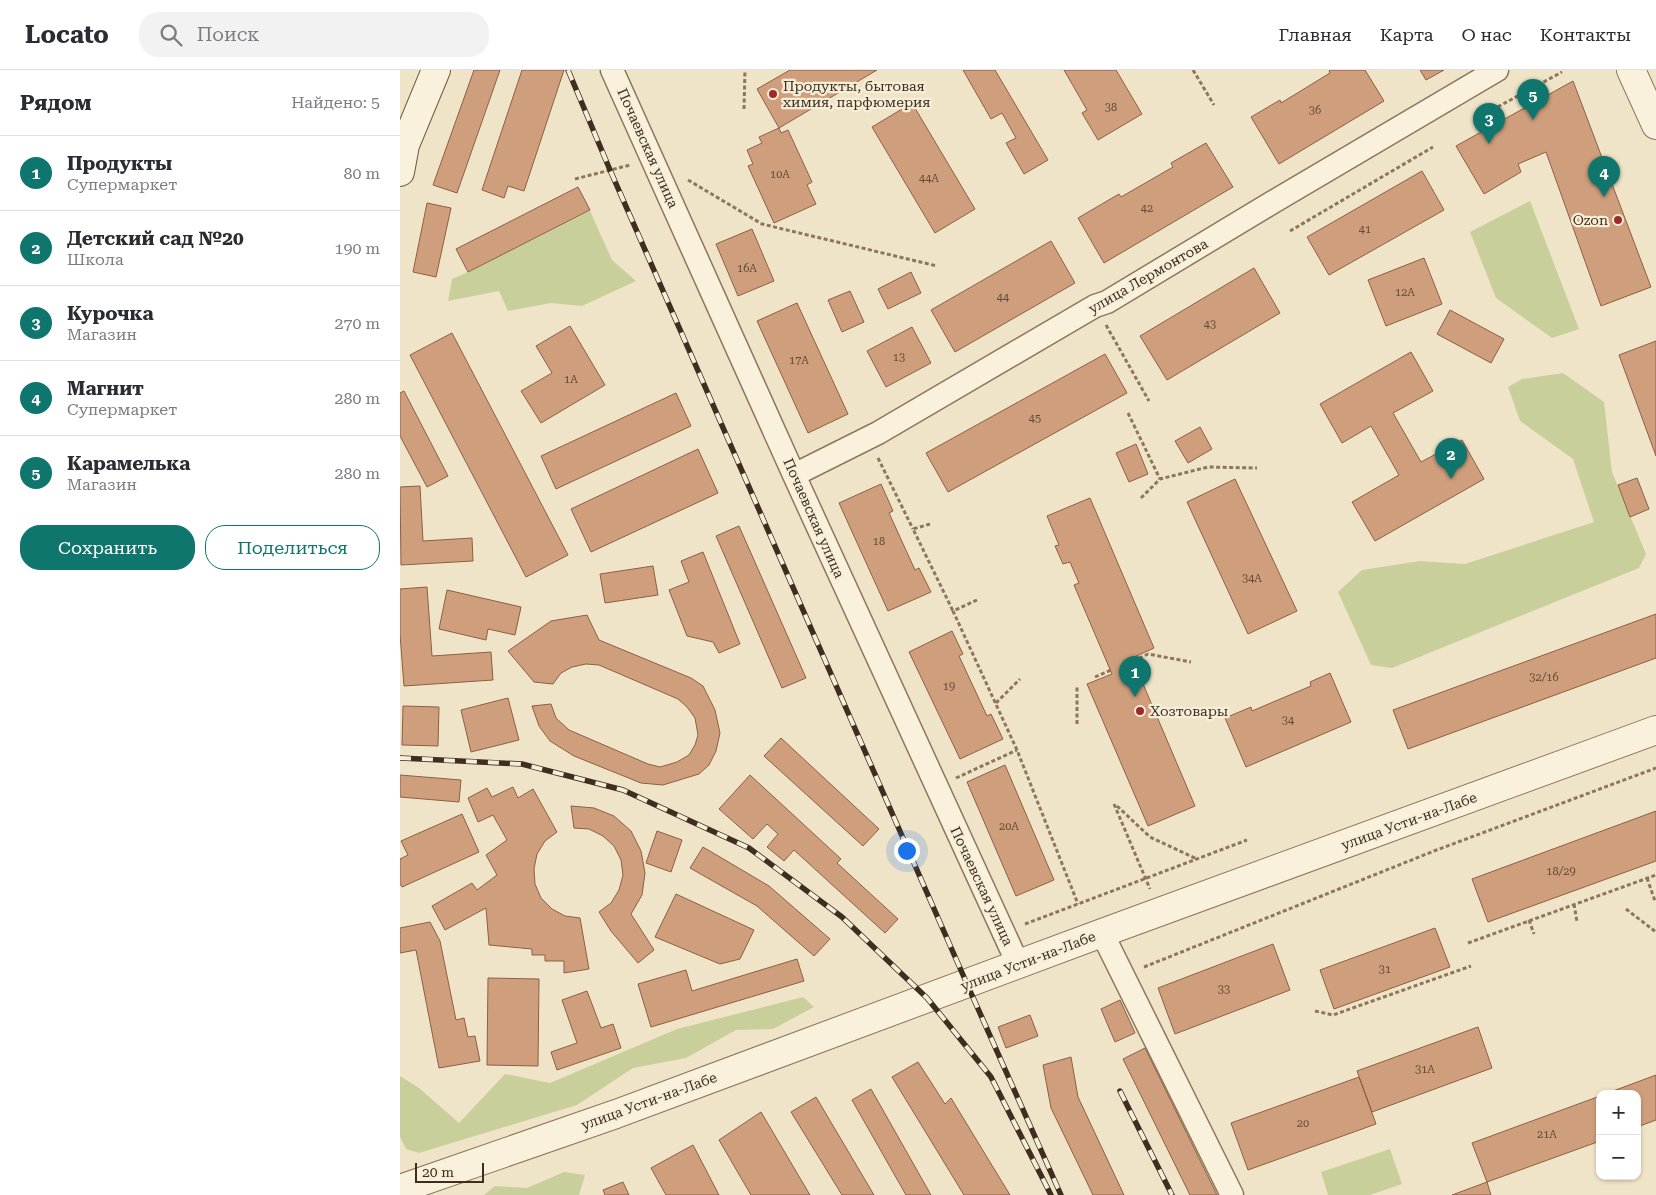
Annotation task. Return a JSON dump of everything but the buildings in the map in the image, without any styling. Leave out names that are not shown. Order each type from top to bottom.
[{"type":"street","points":[[400,172],[402,146],[436,70]]},
{"type":"street","name":"Почаевская улица","points":[[612,70],[794,475],[1018,964]]},
{"type":"street","name":"улица Лермонтова","points":[[794,475],[868,439],[1095,306],[1107,302],[1497,70]]},
{"type":"street","points":[[1631,70],[1656,125]]},
{"type":"street","name":"улица Усти-на-Лабе","points":[[400,1189],[616,1114],[1656,730]]},
{"type":"street","points":[[1102,933],[1232,1195]]},
{"type":"path","points":[[744,109],[745,70]]},
{"type":"path","points":[[1194,70],[1214,105]]},
{"type":"path","points":[[1492,110],[1562,72]]},
{"type":"path","points":[[1290,231],[1433,147]]},
{"type":"path","points":[[576,178],[652,159]]},
{"type":"path","points":[[686,179],[762,224],[938,266]]},
{"type":"path","points":[[1095,306],[1149,401]]},
{"type":"path","points":[[1128,413],[1160,479]]},
{"type":"path","points":[[868,439],[996,703],[1017,750],[1078,904]]},
{"type":"path","points":[[1141,498],[1160,479],[1208,467],[1257,468]]},
{"type":"path","points":[[913,529],[930,524]]},
{"type":"path","points":[[953,611],[977,600]]},
{"type":"path","points":[[1133,661],[1148,654],[1190,662]]},
{"type":"path","points":[[1095,677],[1111,670]]},
{"type":"path","points":[[996,703],[1020,679]]},
{"type":"path","points":[[1077,685],[1077,724]]},
{"type":"path","points":[[937,787],[1017,750]]},
{"type":"path","points":[[1122,975],[1434,851],[1656,768]]},
{"type":"path","points":[[1160,912],[1114,804],[1150,837],[1197,859]]},
{"type":"path","points":[[1003,932],[1247,840]]},
{"type":"path","points":[[1468,943],[1656,875]]},
{"type":"path","points":[[1648,878],[1655,901]]},
{"type":"path","points":[[1574,904],[1577,922]]},
{"type":"path","points":[[1626,909],[1656,932]]},
{"type":"path","points":[[1529,920],[1534,934]]},
{"type":"path","points":[[1315,1011],[1333,1015],[1471,966]]},
{"type":"green space","points":[[1530,201],[1579,329],[1552,338],[1496,298],[1470,232]]},
{"type":"green space","points":[[590,211],[612,260],[636,281],[582,306],[551,303],[508,311],[499,291],[448,301],[452,279]]},
{"type":"green space","points":[[1563,373],[1604,402],[1612,472],[1646,554],[1639,568],[1392,668],[1371,665],[1338,592],[1362,570],[1420,561],[1465,564],[1594,522],[1573,459],[1520,421],[1508,387],[1522,379]]},
{"type":"green space","points":[[803,997],[814,1007],[773,1029],[736,1030],[686,1058],[633,1068],[577,1105],[419,1153],[406,1149],[400,1137],[400,1076],[419,1088],[459,1123],[505,1074],[550,1083],[677,1029]]},
{"type":"green space","points":[[1390,1149],[1402,1184],[1370,1195],[1328,1195],[1321,1172]]},
{"type":"green space","points":[[564,1172],[585,1175],[579,1195],[484,1195],[495,1186],[527,1188]]},
{"type":"railway","points":[[568,70],[610,170],[1061,1195]]},
{"type":"railway","points":[[400,758],[522,764],[623,790],[749,848],[842,917],[927,998],[991,1077],[1051,1195]]},
{"type":"railway","points":[[1120,1091],[1172,1195]]},
{"type":"place","name":"Продукты, бытовая химия, парфюмерия","points":[[773,94]]},
{"type":"place","name":"Карамелька","points":[[1533,120]]},
{"type":"place","name":"Курочка","points":[[1489,144]]},
{"type":"place","name":"Магнит","points":[[1604,197]]},
{"type":"place","name":"Ozon","points":[[1618,220]]},
{"type":"place","name":"Детский сад №20","points":[[1451,479]]},
{"type":"place","name":"Продукты","points":[[1135,697]]},
{"type":"place","name":"Хозтовары","points":[[1140,711]]}]
